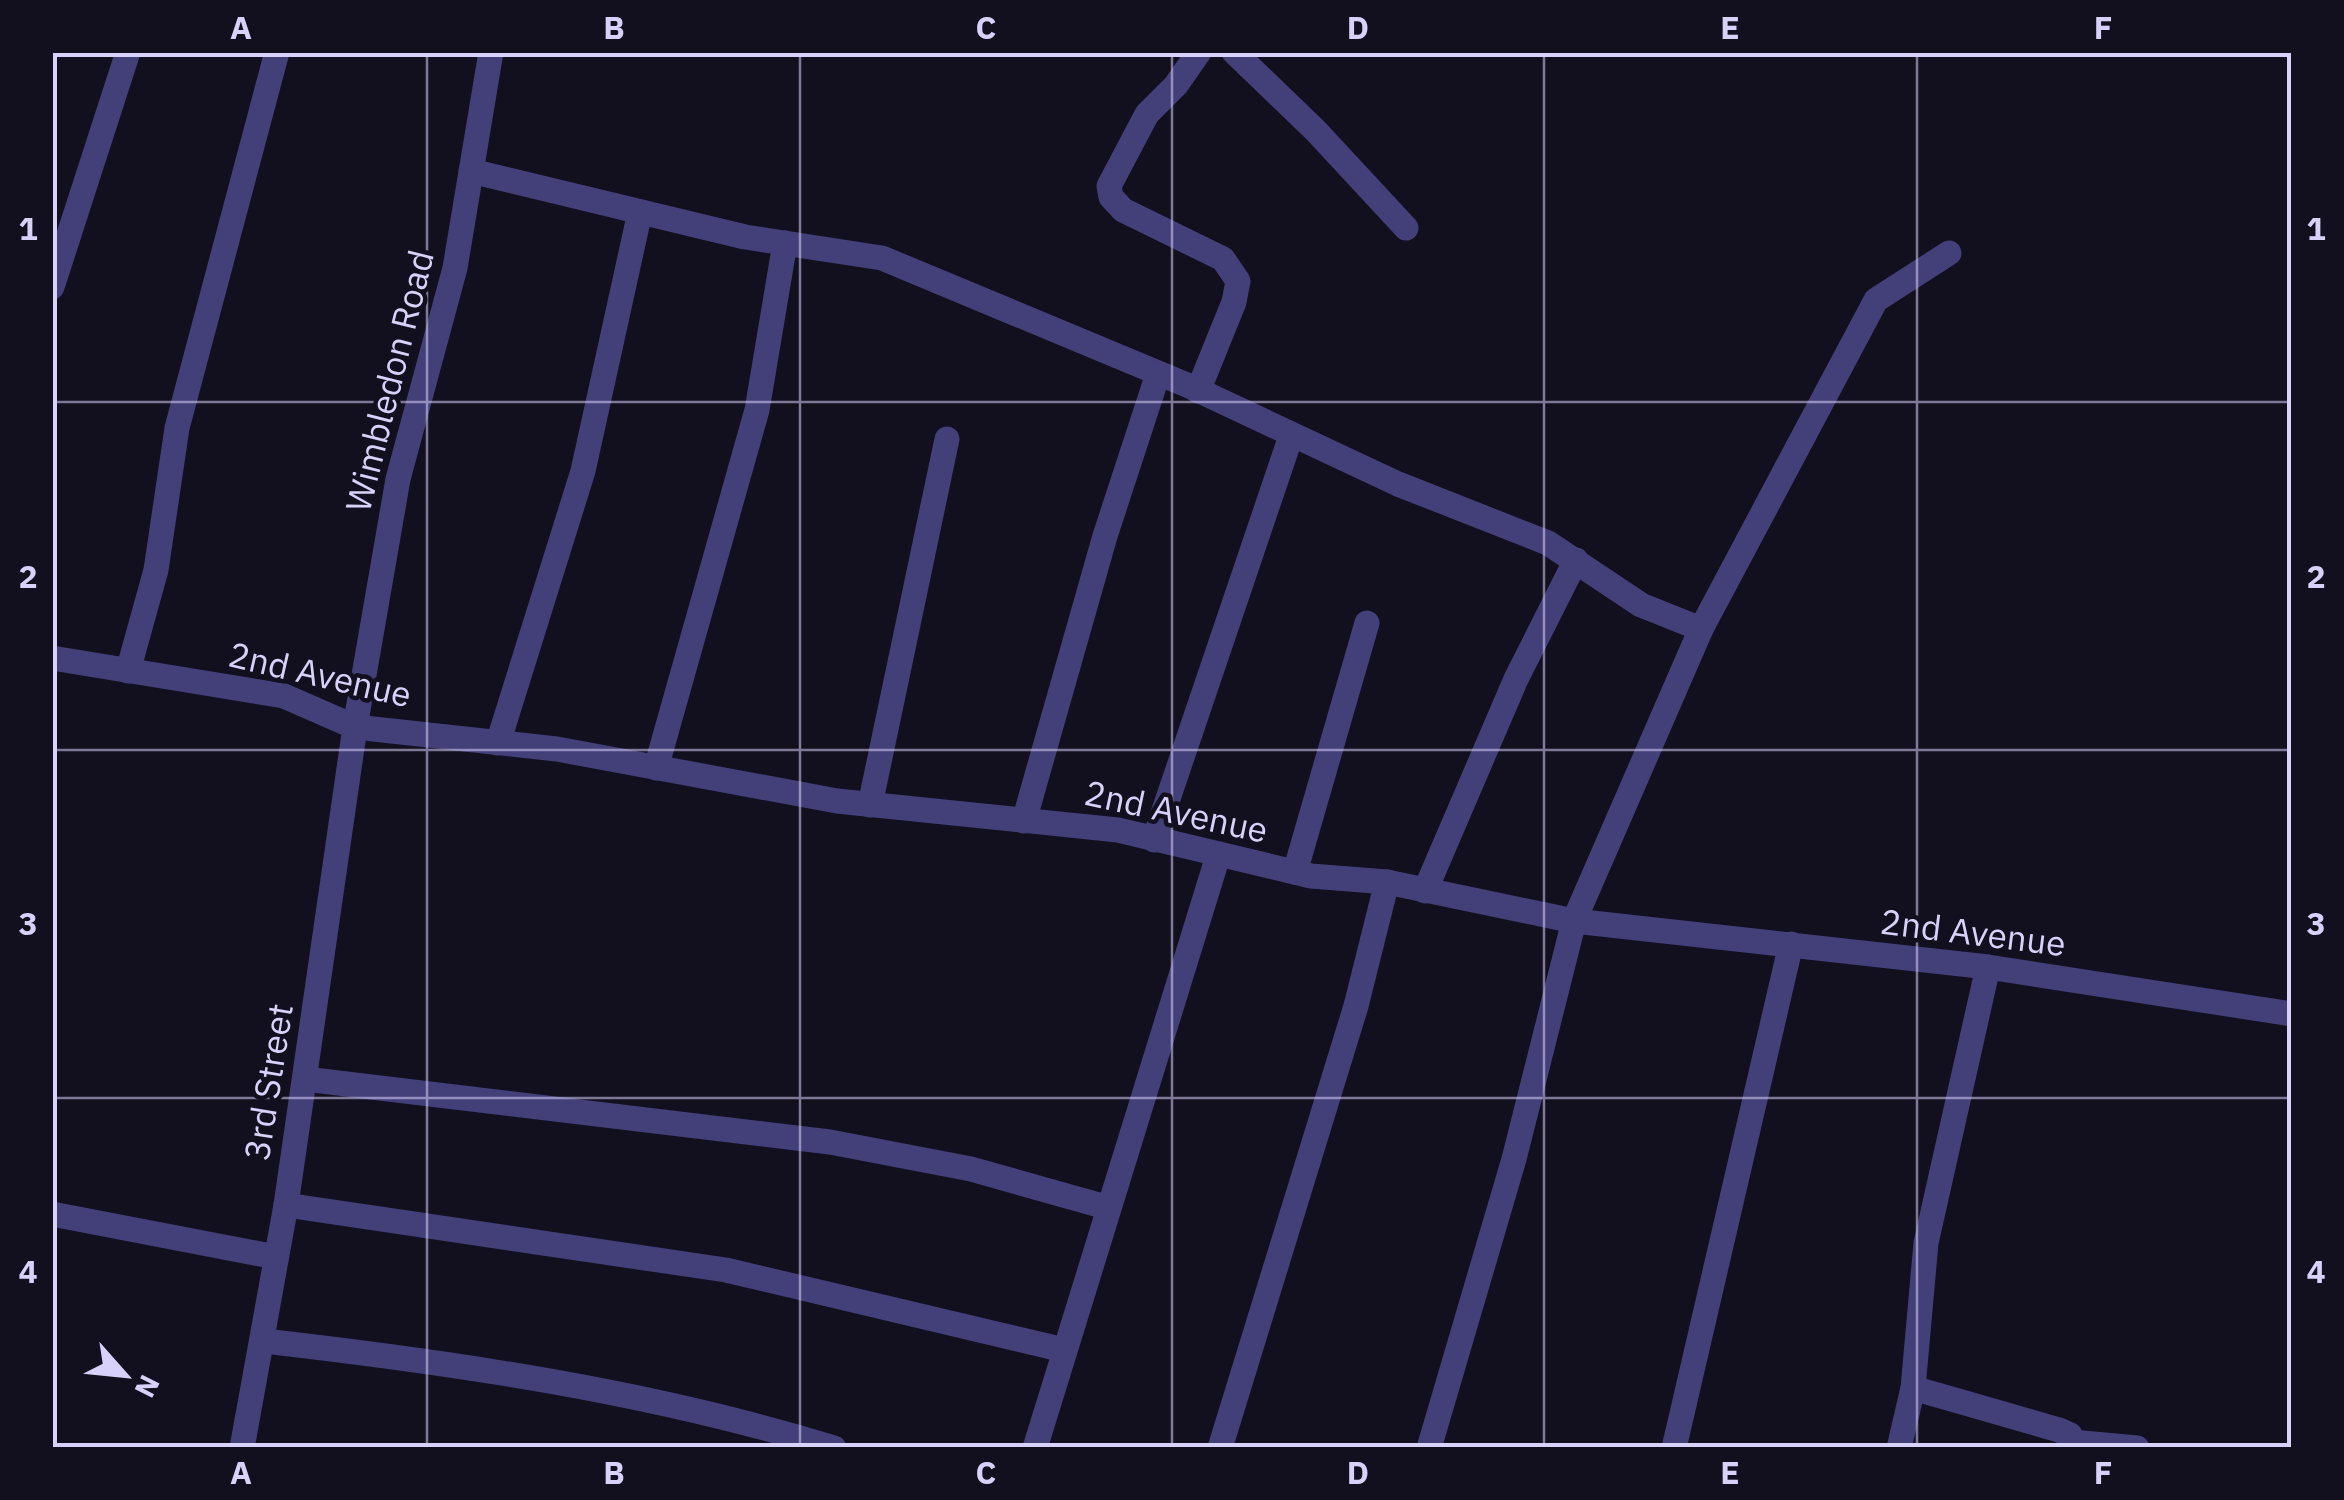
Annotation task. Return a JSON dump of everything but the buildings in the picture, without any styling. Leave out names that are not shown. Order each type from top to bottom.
[{"type":"street","points":[[52,287],[128,52]]},
{"type":"street","points":[[128,671],[156,570],[177,428],[278,52]]},
{"type":"street","name":"Wimbledon Road","points":[[355,726],[398,479],[455,268],[491,52]]},
{"type":"street","points":[[1198,52],[1176,85],[1147,114],[1109,186],[1111,197],[1123,210],[1223,259],[1238,281],[1234,302],[1198,391]]},
{"type":"street","points":[[1234,52],[1316,131],[1406,228]]},
{"type":"street","points":[[472,171],[785,243],[882,258],[1198,391],[1398,484],[1548,543],[1641,605],[1701,629]]},
{"type":"street","points":[[498,743],[583,471],[640,212]]},
{"type":"street","points":[[656,768],[756,410],[785,243]]},
{"type":"street","points":[[1429,1448],[1514,1160],[1574,921],[1701,629],[1876,300],[1949,252]]},
{"type":"street","points":[[1024,821],[1105,536],[1158,374]]},
{"type":"street","points":[[1154,840],[1291,436]]},
{"type":"street","points":[[870,804],[947,439]]},
{"type":"street","points":[[1425,891],[1516,679],[1576,560]]},
{"type":"street","points":[[1296,872],[1368,623]]},
{"type":"street","name":"2nd Avenue","points":[[52,658],[284,696],[355,726],[498,743],[870,804],[1118,830],[1296,872],[1386,882],[1574,921],[1792,944],[1896,960],[1988,966],[2292,1014]]},
{"type":"street","name":"3rd Street","points":[[242,1448],[286,1205],[355,726]]},
{"type":"street","points":[[1035,1448],[1106,1206],[1218,856]]},
{"type":"street","points":[[1220,1448],[1356,1006],[1386,882]]},
{"type":"street","points":[[1674,1448],[1792,944]]},
{"type":"street","points":[[1899,1448],[1913,1388],[1926,1243],[1988,966]]},
{"type":"street","points":[[305,1079],[830,1142],[971,1169],[1106,1206]]},
{"type":"street","points":[[286,1205],[726,1270],[1064,1350]]},
{"type":"street","points":[[52,1214],[276,1257]]},
{"type":"street","points":[[264,1341],[471,1364],[771,1428],[834,1448]]},
{"type":"street","points":[[1913,1388],[2059,1430],[2070,1435],[2073,1445],[2137,1448]]}]
